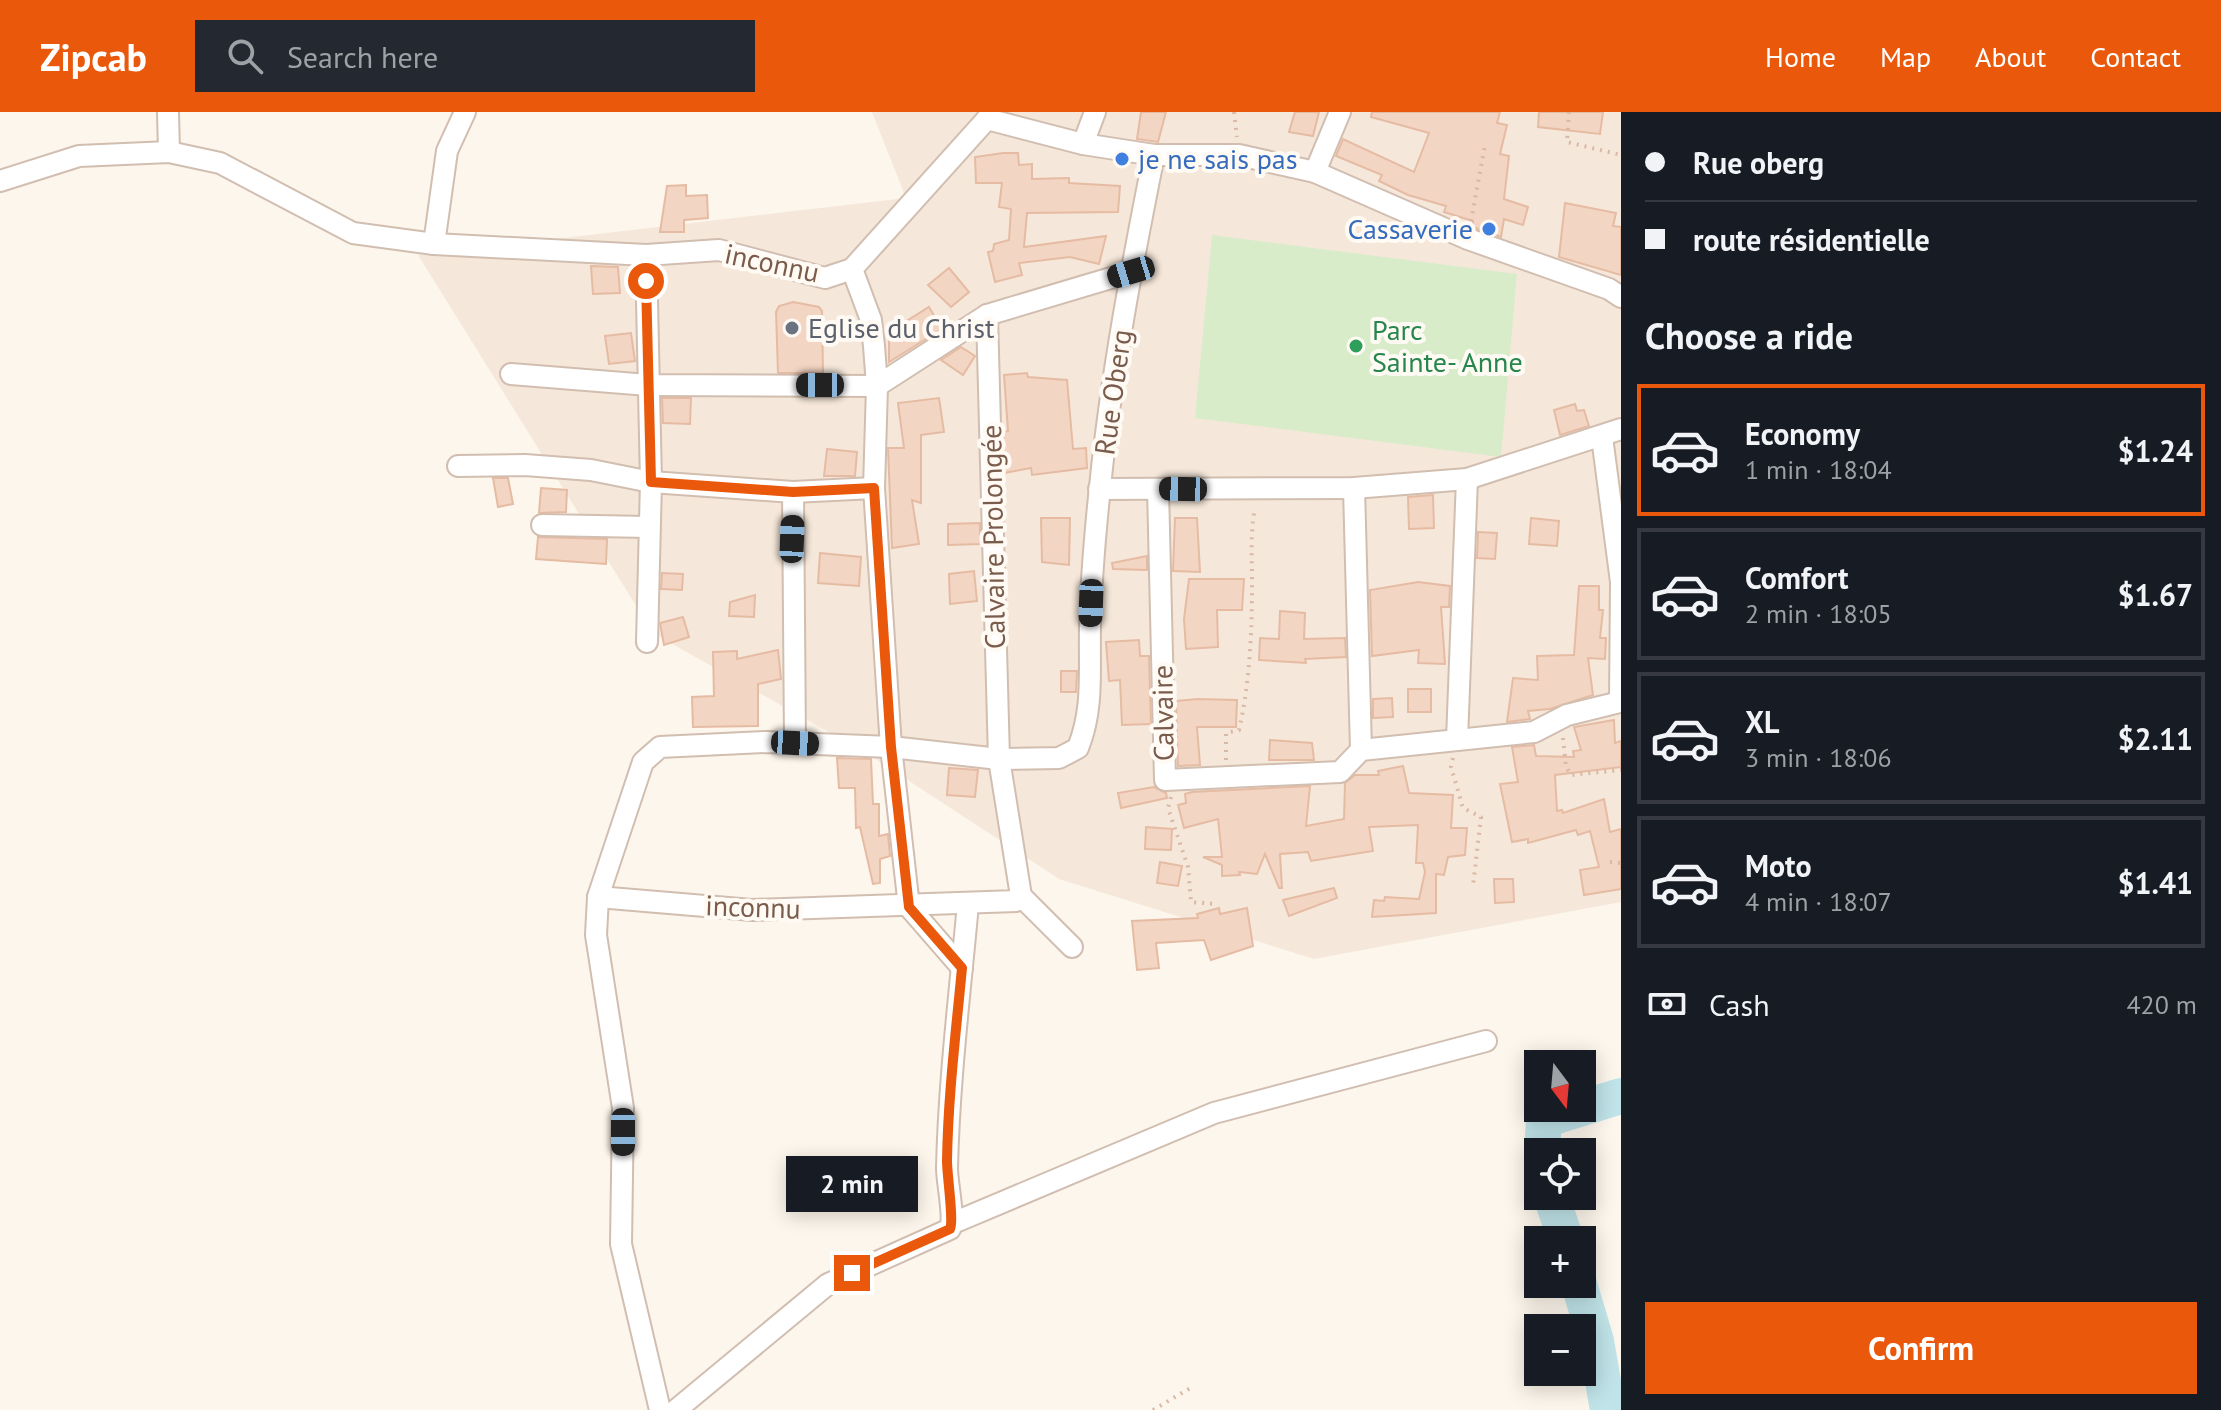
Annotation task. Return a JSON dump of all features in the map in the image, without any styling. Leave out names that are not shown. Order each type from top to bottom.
[{"type":"street","points":[[168,112],[169,152]]},
{"type":"street","points":[[434,244],[447,151],[465,112]]},
{"type":"street","points":[[1083,144],[1095,112]]},
{"type":"street","points":[[1315,172],[1340,112]]},
{"type":"street","points":[[987,116],[1083,144],[1154,155],[1239,155],[1315,172],[1468,239],[1609,289],[1621,297]]},
{"type":"street","name":"inconnu","points":[[0,181],[79,156],[169,152],[220,163],[353,233],[434,244],[646,255],[719,250],[825,278],[852,269],[987,116]]},
{"type":"street","name":"Rue Oberg","points":[[999,759],[1059,758],[1078,748],[1086,729],[1091,695],[1090,630],[1099,489],[1131,272],[1154,155]]},
{"type":"street","points":[[646,255],[651,482],[647,642]]},
{"type":"street","points":[[852,269],[871,320],[877,386],[874,488],[891,747],[909,907],[962,968]]},
{"type":"street","points":[[511,374],[648,385],[877,386],[987,315],[1131,272]]},
{"type":"street","name":"Calvaire Prolongée","points":[[987,315],[999,759]]},
{"type":"street","points":[[1099,489],[1354,488],[1467,479],[1612,433],[1621,582],[1620,702],[1567,715],[1534,732],[1361,750],[1354,488]]},
{"type":"street","points":[[458,466],[525,465],[591,470],[651,482],[793,492],[874,488]]},
{"type":"street","points":[[1457,740],[1467,479]]},
{"type":"street","name":"Calvaire","points":[[1158,489],[1165,780],[1340,772],[1361,750]]},
{"type":"street","points":[[793,492],[795,743]]},
{"type":"street","points":[[542,525],[649,527]]},
{"type":"street","points":[[660,1410],[621,1244],[623,1108],[596,935],[598,897],[649,753],[660,747],[795,743],[891,747],[999,759],[1021,896],[1072,947]]},
{"type":"street","name":"inconnu","points":[[598,897],[752,910],[968,904],[1016,901],[1021,896]]},
{"type":"street","points":[[676,1410],[828,1284],[950,1229],[953,1223],[947,1191],[948,1114],[968,904]]},
{"type":"street","points":[[953,1223],[1214,1113],[1486,1041]]},
{"type":"path","points":[[1569,112],[1567,142],[1621,155]]},
{"type":"path","points":[[1468,239],[1485,145]]},
{"type":"path","points":[[1221,777],[1227,761],[1226,733],[1239,730],[1246,699],[1252,580],[1249,541],[1258,490]]},
{"type":"path","points":[[1553,723],[1562,733],[1566,767],[1571,775],[1621,770]]},
{"type":"path","points":[[1457,740],[1451,767],[1463,808],[1481,817],[1473,886]]},
{"type":"path","points":[[1177,779],[1168,808],[1188,867],[1191,902],[1215,904]]},
{"type":"path","points":[[1610,862],[1621,863]]},
{"type":"path","points":[[1153,1410],[1192,1387]]},
{"type":"shaded area","points":[[872,112],[1621,112],[1621,902],[1314,959],[1059,879],[871,756],[653,633],[418,255],[906,198]]},
{"type":"green space","name":"Parc Sainte- Anne","points":[[1212,235],[1517,274],[1501,457],[1195,418]]},
{"type":"building","points":[[1141,112],[1166,112],[1158,142],[1137,139]]},
{"type":"building","points":[[1295,112],[1319,112],[1313,136],[1289,132]]},
{"type":"building","points":[[1372,112],[1500,112],[1497,123],[1507,125],[1500,154],[1509,156],[1504,199],[1528,207],[1523,225],[1504,219],[1501,237],[1473,227],[1473,221],[1444,212],[1446,206],[1408,195],[1379,181],[1382,175],[1336,156],[1343,139],[1414,172],[1429,133],[1371,117]]},
{"type":"building","points":[[1539,112],[1603,112],[1600,134],[1538,127]]},
{"type":"building","points":[[1018,153],[1019,165],[1032,164],[1032,179],[1069,178],[1069,183],[1120,186],[1118,212],[1027,213],[1024,247],[1106,236],[1099,264],[1070,257],[1019,263],[1022,275],[995,282],[988,252],[993,251],[994,244],[1009,240],[1011,209],[999,207],[1002,183],[976,183],[975,157]]},
{"type":"building","points":[[686,185],[686,196],[707,195],[708,218],[684,220],[684,232],[660,232],[667,186]]},
{"type":"building","points":[[1565,203],[1616,213],[1613,226],[1621,227],[1621,275],[1559,257]]},
{"type":"building","points":[[591,266],[618,267],[620,293],[593,294]]},
{"type":"building","points":[[949,268],[969,292],[951,307],[928,285]]},
{"type":"building","points":[[793,302],[819,307],[822,311],[823,373],[778,373],[776,312],[779,306]]},
{"type":"building","points":[[929,307],[942,329],[889,362],[889,332]]},
{"type":"building","points":[[631,333],[635,361],[609,364],[605,336]]},
{"type":"building","points":[[961,347],[975,356],[963,375],[941,360]]},
{"type":"building","points":[[1027,373],[1028,377],[1067,380],[1073,449],[1086,448],[1087,468],[1032,475],[1031,468],[1004,473],[1003,432],[1008,431],[1004,375]]},
{"type":"building","points":[[662,398],[691,398],[690,424],[663,423]]},
{"type":"building","points":[[939,398],[944,432],[921,435],[921,503],[912,500],[919,544],[892,548],[888,448],[904,448],[898,403]]},
{"type":"building","points":[[1575,404],[1577,411],[1584,410],[1589,426],[1560,435],[1554,410]]},
{"type":"building","points":[[827,449],[857,452],[855,476],[824,476]]},
{"type":"building","points":[[493,478],[508,478],[513,504],[498,507]]},
{"type":"building","points":[[541,488],[567,490],[566,512],[539,513]]},
{"type":"building","points":[[1433,495],[1434,528],[1409,529],[1408,497]]},
{"type":"building","points":[[1041,518],[1070,518],[1069,565],[1042,562]]},
{"type":"building","points":[[1175,518],[1197,518],[1200,572],[1173,571]]},
{"type":"building","points":[[1531,518],[1559,521],[1557,546],[1529,544]]},
{"type":"building","points":[[980,523],[980,544],[948,545],[948,524]]},
{"type":"building","points":[[1478,532],[1497,533],[1495,559],[1477,558]]},
{"type":"building","points":[[538,537],[607,539],[606,564],[536,559]]},
{"type":"building","points":[[820,553],[861,557],[859,586],[818,583]]},
{"type":"building","points":[[1147,556],[1147,570],[1113,569],[1112,563]]},
{"type":"building","points":[[974,571],[977,601],[950,604],[949,574]]},
{"type":"building","points":[[662,573],[683,574],[682,590],[661,589]]},
{"type":"building","points":[[1189,579],[1244,579],[1242,610],[1217,610],[1218,647],[1186,649],[1184,619]]},
{"type":"building","points":[[1418,582],[1450,586],[1449,607],[1441,607],[1445,664],[1418,663],[1419,650],[1372,656],[1370,590]]},
{"type":"building","points":[[1579,586],[1599,586],[1599,610],[1603,610],[1600,638],[1606,638],[1605,659],[1588,658],[1593,695],[1550,709],[1528,711],[1530,719],[1507,722],[1513,678],[1538,680],[1537,656],[1574,655]]},
{"type":"building","points":[[755,595],[754,617],[729,616],[730,602]]},
{"type":"building","points":[[1280,611],[1305,613],[1304,639],[1345,638],[1346,657],[1305,659],[1306,663],[1259,660],[1260,638],[1279,639]]},
{"type":"building","points":[[683,617],[689,637],[664,645],[660,623]]},
{"type":"building","points":[[1139,640],[1140,656],[1149,656],[1151,724],[1122,725],[1120,680],[1109,681],[1106,642]]},
{"type":"building","points":[[778,650],[781,679],[758,684],[758,726],[693,727],[692,697],[714,696],[713,652],[737,651],[737,659]]},
{"type":"building","points":[[1061,671],[1077,671],[1076,692],[1061,692]]},
{"type":"building","points":[[1408,689],[1431,689],[1431,712],[1408,712]]},
{"type":"building","points":[[1392,698],[1393,717],[1373,718],[1373,699]]},
{"type":"building","points":[[1237,700],[1236,727],[1197,727],[1200,765],[1178,766],[1176,701]]},
{"type":"building","points":[[1614,720],[1615,743],[1621,741],[1621,767],[1555,775],[1557,811],[1562,810],[1563,813],[1604,799],[1610,832],[1621,829],[1621,889],[1584,895],[1580,870],[1599,867],[1590,831],[1578,835],[1576,830],[1528,843],[1528,839],[1512,842],[1500,784],[1518,782],[1512,747],[1534,745],[1536,756],[1574,757],[1573,751],[1581,750],[1574,727]]},
{"type":"building","points":[[1270,740],[1312,743],[1314,760],[1269,760]]},
{"type":"building","points":[[837,758],[871,759],[873,804],[879,804],[879,836],[888,834],[890,856],[880,859],[880,883],[873,884],[860,827],[856,828],[855,788],[839,788]]},
{"type":"building","points":[[1403,766],[1409,793],[1453,795],[1451,828],[1467,828],[1465,855],[1448,857],[1444,875],[1436,874],[1436,913],[1372,917],[1374,900],[1384,901],[1385,897],[1419,899],[1425,872],[1423,863],[1416,863],[1418,825],[1369,827],[1373,851],[1311,861],[1308,852],[1280,854],[1282,888],[1279,888],[1265,854],[1257,874],[1239,872],[1240,875],[1222,876],[1222,865],[1203,857],[1222,857],[1218,819],[1184,828],[1178,805],[1186,803],[1185,794],[1192,792],[1310,786],[1306,826],[1344,819],[1345,783],[1355,775],[1379,775],[1378,771]]},
{"type":"building","points":[[949,768],[978,770],[975,797],[947,795]]},
{"type":"building","points":[[1154,787],[1166,793],[1167,798],[1121,808],[1118,793]]},
{"type":"building","points":[[1146,827],[1172,829],[1171,850],[1145,849]]},
{"type":"building","points":[[1160,862],[1182,866],[1178,886],[1157,883]]},
{"type":"building","points":[[1494,879],[1513,879],[1514,902],[1495,903]]},
{"type":"building","points":[[1334,888],[1337,898],[1289,916],[1283,900]]},
{"type":"building","points":[[1219,908],[1220,914],[1247,908],[1253,946],[1211,960],[1204,940],[1156,943],[1159,968],[1137,970],[1132,921],[1198,918],[1197,914]]},
{"type":"waterway","points":[[1543,1138],[1544,1120],[1621,1096]]},
{"type":"waterway","points":[[1556,1210],[1561,1226]]},
{"type":"waterway","points":[[1583,1298],[1596,1341],[1608,1410]]},
{"type":"place","name":"je ne sais pas","points":[[1122,159]]},
{"type":"place","name":"Cassaverie","points":[[1489,229]]},
{"type":"place","name":"Eglise du Christ","points":[[792,328]]},
{"type":"place","name":"Parc Sainte- Anne","points":[[1356,346]]},
{"type":"route","points":[[646,281],[651,482],[793,492],[874,488],[891,747],[909,907],[962,968],[948,1114],[947,1191],[953,1223],[950,1229],[852,1273]]}]
